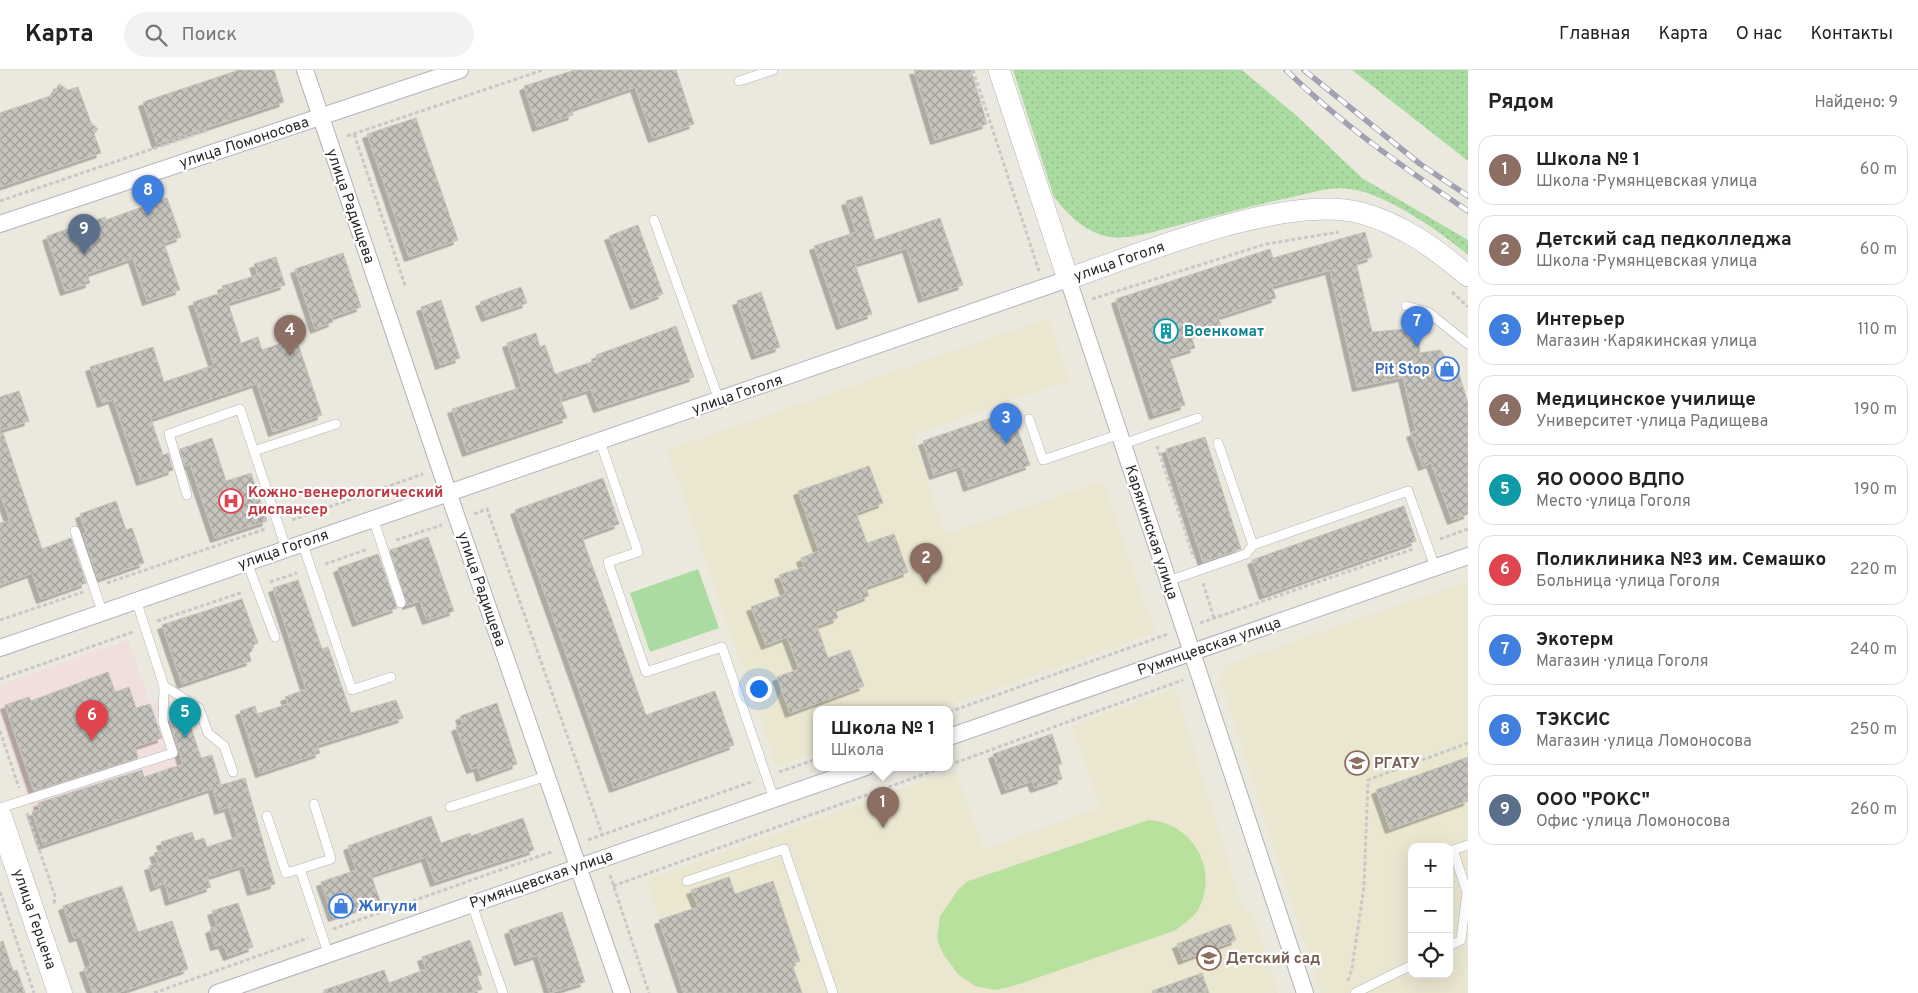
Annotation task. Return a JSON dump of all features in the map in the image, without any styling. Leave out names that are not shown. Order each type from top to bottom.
[{"type":"main road","name":"улица Герцена","points":[[0,817],[60,993]]},
{"type":"street","name":"улица Радищева","points":[[305,70],[448,492],[622,993]]},
{"type":"street","name":"улица Ломоносова","points":[[0,224],[460,70]]},
{"type":"street","name":"Карякинская улица","points":[[999,70],[1306,993]]},
{"type":"street","name":"улица Гоголя","points":[[0,648],[302,542],[1219,228],[1281,214],[1320,209],[1359,212],[1404,230],[1429,246],[1468,276]]},
{"type":"street","name":"Румянцевская улица","points":[[953,736],[1468,556]]},
{"type":"street","name":"Румянцевская улица","points":[[216,993],[472,902],[854,771]]},
{"type":"lane","points":[[739,81],[773,70]]},
{"type":"lane","points":[[654,220],[719,400]]},
{"type":"lane","points":[[1406,306],[1428,312],[1468,344]]},
{"type":"lane","points":[[187,495],[169,434],[240,409],[286,548]]},
{"type":"lane","points":[[1029,419],[1043,460],[1121,439],[1153,433],[1198,418]]},
{"type":"lane","points":[[254,451],[336,424]]},
{"type":"lane","points":[[600,441],[638,552],[608,562],[646,672],[722,647],[774,799]]},
{"type":"lane","points":[[1218,443],[1253,545]]},
{"type":"lane","points":[[1168,582],[1246,554],[1253,545],[1408,491],[1435,567]]},
{"type":"lane","points":[[373,518],[401,603]]},
{"type":"lane","points":[[75,531],[102,611]]},
{"type":"lane","points":[[302,542],[352,690],[391,677]]},
{"type":"lane","points":[[247,562],[275,638]]},
{"type":"lane","points":[[0,808],[173,753],[163,722],[164,686],[136,600]]},
{"type":"lane","points":[[164,686],[199,708],[208,733],[224,746],[233,772]]},
{"type":"lane","points":[[450,807],[548,776]]},
{"type":"lane","points":[[267,816],[286,873],[330,859],[314,804]]},
{"type":"lane","points":[[1453,944],[1461,940],[1467,892],[1453,850],[1468,845]]},
{"type":"lane","points":[[687,881],[784,849],[833,993]]},
{"type":"lane","points":[[300,869],[328,954]]},
{"type":"lane","points":[[472,902],[503,993]]},
{"type":"lane","points":[[1355,993],[1408,967]]},
{"type":"path","points":[[329,142],[543,70]]},
{"type":"path","points":[[973,70],[1044,289]]},
{"type":"path","points":[[0,201],[208,130]]},
{"type":"path","points":[[354,134],[406,288]]},
{"type":"path","points":[[1076,304],[1266,244],[1341,232]]},
{"type":"path","points":[[1446,287],[1468,307]]},
{"type":"path","points":[[1153,433],[1214,618]]},
{"type":"path","points":[[0,620],[440,468]]},
{"type":"path","points":[[0,679],[145,628],[159,620],[487,509],[602,834]]},
{"type":"path","points":[[953,711],[1468,529]]},
{"type":"path","points":[[953,764],[1199,674]]},
{"type":"path","points":[[0,731],[55,896],[54,908]]},
{"type":"path","points":[[1345,988],[1352,968],[1364,887],[1368,780],[1468,743]]},
{"type":"path","points":[[154,993],[813,760]]},
{"type":"path","points":[[613,886],[933,771]]},
{"type":"path","points":[[597,836],[649,993]]},
{"type":"path","points":[[0,892],[34,993]]},
{"type":"shaded area","points":[[1048,318],[1069,380],[913,435],[945,534],[1103,481],[1155,633],[947,706],[813,706],[813,753],[777,766],[667,450]]},
{"type":"shaded area","name":"РГАТУ","points":[[1468,581],[1468,993],[1321,993],[1220,680],[1226,665]]},
{"type":"shaded area","points":[[128,640],[150,704],[162,700],[193,794],[43,845],[0,716],[0,685]]},
{"type":"shaded area","points":[[1175,688],[1244,912],[1251,910],[1278,993],[684,993],[646,880],[955,770],[984,849],[1101,807],[1072,726]]},
{"type":"green space","points":[[1013,70],[1242,70],[1298,117],[1362,178],[1468,240],[1468,255],[1428,225],[1396,206],[1364,192],[1344,188],[1317,191],[1136,236],[1120,238],[1097,233],[1076,221],[1054,197]]},
{"type":"green space","points":[[1352,70],[1468,70],[1468,161]]},
{"type":"green space","points":[[698,569],[719,628],[650,652],[630,593]]},
{"type":"green space","points":[[1149,820],[1164,823],[1178,829],[1198,850],[1203,863],[1206,878],[1199,908],[1191,918],[1174,931],[1010,987],[995,990],[975,986],[958,974],[943,954],[937,939],[940,916],[958,890],[968,881]]},
{"type":"building","points":[[239,70],[274,70],[284,102],[157,144],[143,102]]},
{"type":"building","points":[[575,70],[676,70],[694,124],[653,138],[635,87],[571,109],[573,115],[537,127],[524,86]]},
{"type":"building","points":[[914,70],[971,70],[987,124],[935,140]]},
{"type":"building","points":[[59,84],[68,90],[78,87],[91,123],[98,129],[94,134],[101,153],[0,187],[0,113],[53,95]]},
{"type":"building","points":[[416,118],[458,240],[409,257],[367,134]]},
{"type":"building","points":[[862,196],[875,240],[940,218],[963,285],[923,298],[907,248],[855,264],[872,314],[841,325],[814,246],[856,232],[846,201]]},
{"type":"building","points":[[167,198],[181,237],[164,243],[180,290],[147,301],[133,258],[87,274],[90,283],[65,291],[47,236],[105,217],[106,220]]},
{"type":"building","points":[[638,225],[663,294],[635,305],[609,236]]},
{"type":"building","points":[[1365,232],[1372,257],[1356,262],[1372,332],[1418,328],[1420,353],[1440,350],[1459,374],[1468,403],[1468,514],[1452,520],[1431,463],[1423,466],[1411,433],[1416,431],[1403,377],[1357,387],[1330,270],[1272,286],[1276,298],[1218,317],[1221,326],[1191,335],[1195,348],[1169,356],[1185,405],[1154,415],[1116,299],[1270,249],[1273,258]]},
{"type":"building","points":[[343,253],[361,307],[332,317],[333,322],[315,329],[295,269]]},
{"type":"building","points":[[276,257],[285,285],[228,303],[241,343],[258,337],[262,350],[296,338],[322,415],[273,432],[257,383],[151,419],[163,455],[168,453],[173,470],[141,481],[113,399],[102,403],[90,367],[153,347],[164,382],[214,365],[193,302],[224,292],[222,286],[258,275],[254,264]]},
{"type":"building","points":[[521,287],[527,303],[486,317],[480,302]]},
{"type":"building","points":[[761,292],[780,347],[756,355],[737,301]]},
{"type":"building","points":[[441,300],[460,358],[440,365],[421,307]]},
{"type":"building","points":[[676,326],[694,377],[598,408],[591,389],[560,399],[567,418],[467,452],[452,409],[522,387],[507,343],[536,333],[540,347],[545,345],[555,374],[598,360],[596,355]]},
{"type":"building","points":[[19,391],[29,421],[0,430],[0,397]]},
{"type":"building","points":[[1011,411],[1030,465],[968,487],[961,466],[934,475],[923,441]]},
{"type":"building","points":[[3,433],[42,549],[71,538],[86,583],[41,599],[32,573],[0,585],[0,523],[10,521],[0,493],[0,434]]},
{"type":"building","points":[[1205,437],[1241,549],[1203,562],[1166,449]]},
{"type":"building","name":"Кожно-венерологический диспансер","points":[[212,438],[226,481],[251,473],[267,521],[215,538],[190,464],[185,466],[180,449]]},
{"type":"building","points":[[869,466],[883,503],[856,513],[867,543],[894,534],[908,572],[866,587],[869,596],[835,609],[838,618],[817,626],[828,658],[850,650],[864,686],[790,713],[777,677],[799,669],[787,637],[766,645],[751,607],[786,594],[779,575],[804,567],[801,558],[819,551],[798,491]]},
{"type":"building","points":[[603,478],[619,524],[582,537],[646,715],[715,691],[734,745],[614,788],[515,510]]},
{"type":"building","points":[[116,501],[126,530],[132,528],[144,563],[98,579],[83,534],[86,533],[80,514]]},
{"type":"building","points":[[1404,506],[1416,541],[1264,595],[1252,560]]},
{"type":"building","points":[[428,537],[454,611],[427,620],[420,601],[407,605],[390,550]]},
{"type":"building","points":[[378,554],[397,608],[357,622],[338,568]]},
{"type":"building","points":[[298,580],[322,649],[328,647],[351,713],[396,700],[403,718],[317,745],[320,753],[260,773],[240,711],[255,706],[257,714],[288,704],[285,697],[306,689],[273,588]]},
{"type":"building","points":[[242,599],[258,643],[251,646],[252,651],[249,653],[251,661],[182,684],[162,625]]},
{"type":"building","points":[[108,672],[115,692],[129,687],[136,708],[150,704],[162,738],[135,747],[138,758],[34,791],[5,705],[29,697],[31,701]]},
{"type":"building","points":[[497,703],[517,764],[481,777],[478,767],[471,769],[456,727],[463,724],[460,716]]},
{"type":"building","points":[[186,712],[201,758],[212,755],[221,785],[245,778],[275,884],[252,891],[244,865],[207,877],[211,887],[170,901],[165,883],[155,887],[149,866],[158,863],[154,853],[164,850],[161,842],[192,832],[195,841],[204,838],[207,847],[238,837],[229,807],[219,810],[213,788],[43,845],[32,812],[40,810],[38,803],[142,770],[144,777],[183,764],[169,718]]},
{"type":"building","points":[[1052,734],[1062,764],[1058,765],[1062,779],[1035,788],[1032,781],[1006,790],[993,754]]},
{"type":"building","points":[[1468,757],[1468,801],[1390,829],[1376,790]]},
{"type":"building","points":[[431,816],[441,843],[470,833],[471,836],[523,818],[534,850],[435,882],[426,857],[371,875],[380,901],[333,917],[321,882],[356,870],[348,846]]},
{"type":"building","points":[[729,877],[735,894],[773,881],[800,961],[792,964],[802,993],[684,993],[659,920],[698,907],[691,890]]},
{"type":"building","points":[[122,886],[138,932],[172,921],[188,969],[117,993],[93,993],[84,968],[91,966],[81,936],[74,938],[63,906]]},
{"type":"building","points":[[238,903],[253,947],[228,956],[223,944],[215,946],[210,929],[217,926],[212,911]]},
{"type":"building","points":[[562,912],[585,982],[550,993],[538,955],[519,961],[509,930]]},
{"type":"building","points":[[1230,924],[1236,940],[1183,960],[1177,944]]},
{"type":"building","points":[[470,940],[482,975],[477,976],[482,989],[471,993],[324,993],[324,990],[384,970],[389,983],[426,969],[422,957]]},
{"type":"building","points":[[3,941],[13,971],[17,970],[25,993],[0,993],[0,942]]},
{"type":"building","points":[[1202,973],[1209,993],[1153,993],[1152,991]]},
{"type":"railway","points":[[1286,70],[1351,127],[1397,162],[1468,211]]},
{"type":"railway","points":[[1304,70],[1420,164],[1468,196]]},
{"type":"place","name":"ТЭКСИС","points":[[148,216]]},
{"type":"place","name":"ООО \"РОКС\"","points":[[84,255]]},
{"type":"place","name":"Военкомат","points":[[1166,331]]},
{"type":"place","name":"Экотерм","points":[[1417,347]]},
{"type":"place","name":"Медицинское училище","points":[[290,356]]},
{"type":"place","name":"Pit Stop","points":[[1447,369]]},
{"type":"place","name":"Интерьер","points":[[1006,444]]},
{"type":"place","name":"Кожно-венерологический диспансер","points":[[231,501]]},
{"type":"place","name":"Детский сад педколледжа","points":[[926,584]]},
{"type":"place","name":"ЯО ОООО ВДПО","points":[[185,738]]},
{"type":"place","name":"Поликлиника №3 им. Семашко","points":[[92,741]]},
{"type":"place","name":"РГАТУ","points":[[1357,763]]},
{"type":"place","name":"Школа № 1","points":[[883,828]]},
{"type":"place","name":"Жигули","points":[[341,906]]},
{"type":"place","name":"Детский сад","points":[[1209,958]]}]
